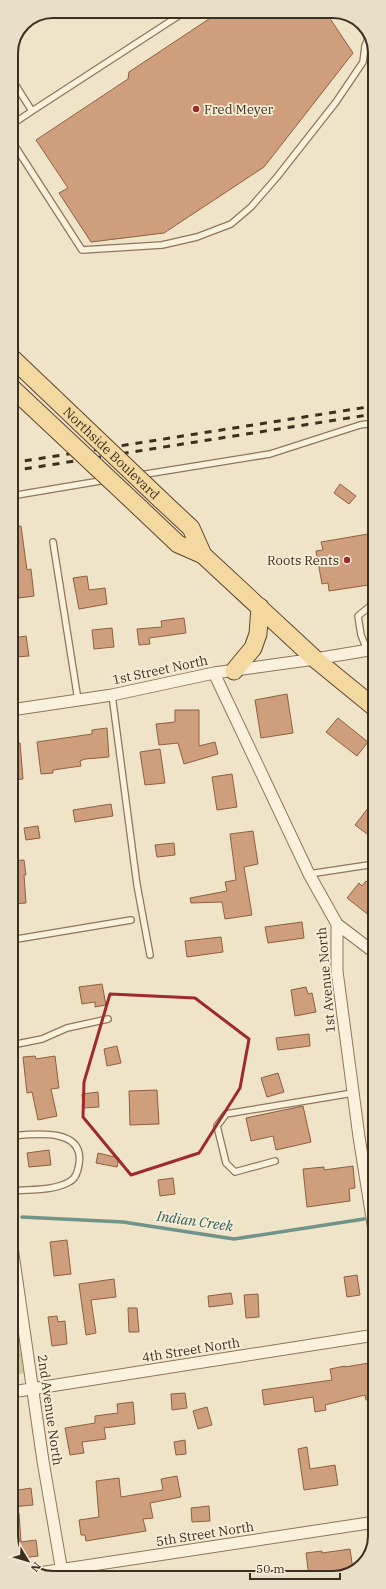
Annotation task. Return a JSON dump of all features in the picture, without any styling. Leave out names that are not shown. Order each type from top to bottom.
[{"type":"main road","name":"Northside Boulevard","points":[[18,364],[191,528],[203,555]]},
{"type":"main road","name":"Northside Boulevard","points":[[18,395],[178,544],[203,555],[315,659],[368,702]]},
{"type":"main road","points":[[234,670],[253,648],[258,634],[260,607]]},
{"type":"street","name":"1st Street North","points":[[18,709],[112,695],[214,673],[368,650]]},
{"type":"street","name":"1st Avenue North","points":[[214,673],[308,874],[337,924],[337,971],[368,1191]]},
{"type":"street","points":[[337,924],[368,948]]},
{"type":"street","name":"2nd Avenue North","points":[[18,1288],[43,1461],[62,1571]]},
{"type":"street","name":"4th Street North","points":[[18,1391],[368,1336]]},
{"type":"street","name":"5th Street North","points":[[81,1571],[368,1523]]},
{"type":"lane","points":[[18,120],[175,18]]},
{"type":"lane","points":[[18,151],[82,250],[162,245],[197,237],[231,224],[251,207],[277,177],[336,102],[363,62],[366,43]]},
{"type":"lane","points":[[18,89],[32,111]]},
{"type":"lane","points":[[131,477],[270,454],[368,424]]},
{"type":"lane","points":[[18,495],[116,479]]},
{"type":"lane","points":[[52,542],[78,700]]},
{"type":"lane","points":[[368,607],[358,616],[361,635],[368,646]]},
{"type":"lane","points":[[112,695],[137,885],[150,955]]},
{"type":"lane","points":[[308,874],[368,865]]},
{"type":"lane","points":[[18,939],[131,920]]},
{"type":"lane","points":[[18,1044],[42,1039],[67,1028],[108,1019]]},
{"type":"lane","points":[[275,1161],[235,1172],[226,1163],[217,1126],[226,1114],[353,1093]]},
{"type":"lane","points":[[18,1135],[32,1134],[59,1135],[68,1139],[76,1148],[80,1158],[77,1173],[71,1181],[59,1187],[18,1190]]},
{"type":"highlighted area","points":[[110,994],[195,998],[249,1039],[240,1088],[199,1153],[131,1175],[83,1117],[84,1082]]},
{"type":"green space","points":[[18,1322],[26,1373],[18,1374]]},
{"type":"building","name":"Fred Meyer","points":[[210,18],[330,18],[353,53],[264,167],[164,233],[91,242],[59,193],[68,188],[36,140],[128,79],[129,72]]},
{"type":"building","points":[[340,484],[356,496],[349,504],[334,493]]},
{"type":"building","points":[[18,526],[21,526],[27,570],[31,569],[34,596],[18,598]]},
{"type":"building","points":[[368,534],[368,585],[329,591],[328,583],[322,584],[316,551],[323,550],[321,542]]},
{"type":"building","points":[[87,576],[89,590],[105,588],[107,604],[79,609],[73,578]]},
{"type":"building","points":[[184,618],[186,633],[149,638],[150,644],[139,645],[137,629],[162,627],[161,621]]},
{"type":"building","points":[[112,628],[114,647],[94,649],[92,630]]},
{"type":"building","points":[[26,636],[29,656],[18,657],[18,637]]},
{"type":"building","points":[[287,694],[293,733],[261,738],[255,700]]},
{"type":"building","points":[[175,710],[199,710],[199,746],[215,742],[218,754],[184,764],[178,743],[159,745],[156,724],[175,722]]},
{"type":"building","points":[[338,718],[368,742],[357,756],[326,732]]},
{"type":"building","points":[[107,728],[109,757],[85,759],[80,761],[81,766],[53,770],[53,773],[41,774],[37,742],[92,734],[92,730]]},
{"type":"building","points":[[18,743],[20,743],[23,779],[18,780]]},
{"type":"building","points":[[160,749],[165,783],[145,785],[140,752]]},
{"type":"building","points":[[232,774],[237,807],[217,810],[212,777]]},
{"type":"building","points":[[111,804],[113,816],[75,822],[73,810]]},
{"type":"building","points":[[368,808],[368,835],[355,825]]},
{"type":"building","points":[[38,826],[40,838],[26,840],[24,828]]},
{"type":"building","points":[[253,831],[258,864],[244,867],[252,915],[225,919],[222,902],[191,903],[190,898],[227,891],[225,882],[236,880],[230,834]]},
{"type":"building","points":[[174,843],[175,855],[157,857],[155,845]]},
{"type":"building","points":[[18,860],[24,860],[26,875],[24,875],[26,903],[18,904]]},
{"type":"building","points":[[366,881],[368,883],[368,914],[347,898],[359,883],[362,886]]},
{"type":"building","points":[[302,922],[304,938],[268,943],[265,927]]},
{"type":"building","points":[[221,937],[223,952],[187,957],[185,941]]},
{"type":"building","points":[[102,984],[106,1005],[95,1007],[95,1002],[82,1004],[79,987]]},
{"type":"building","points":[[306,987],[308,994],[312,993],[316,1012],[295,1016],[291,990]]},
{"type":"building","points":[[309,1034],[310,1046],[278,1050],[276,1038]]},
{"type":"building","points":[[117,1046],[121,1063],[107,1066],[104,1049]]},
{"type":"building","points":[[35,1056],[36,1059],[55,1056],[59,1088],[51,1089],[57,1116],[38,1120],[32,1092],[27,1093],[23,1057]]},
{"type":"building","points":[[278,1073],[284,1092],[267,1097],[261,1078]]},
{"type":"building","points":[[157,1090],[159,1124],[130,1125],[129,1091]]},
{"type":"building","points":[[98,1092],[99,1107],[83,1108],[82,1094]]},
{"type":"building","points":[[303,1106],[311,1142],[276,1150],[273,1136],[251,1141],[246,1118]]},
{"type":"building","points":[[49,1150],[51,1165],[29,1167],[27,1153]]},
{"type":"building","points":[[98,1153],[119,1158],[117,1167],[96,1163]]},
{"type":"building","points":[[353,1166],[355,1188],[349,1189],[350,1201],[307,1207],[303,1169],[324,1167],[324,1170]]},
{"type":"building","points":[[173,1178],[175,1194],[160,1196],[158,1180]]},
{"type":"building","points":[[67,1240],[71,1274],[54,1276],[50,1242]]},
{"type":"building","points":[[357,1275],[360,1295],[347,1297],[344,1277]]},
{"type":"building","points":[[114,1279],[116,1297],[91,1300],[96,1333],[86,1335],[79,1284]]},
{"type":"building","points":[[231,1293],[233,1304],[209,1307],[208,1296]]},
{"type":"building","points":[[258,1294],[259,1317],[246,1318],[244,1295]]},
{"type":"building","points":[[128,1308],[137,1308],[139,1332],[129,1332]]},
{"type":"building","points":[[57,1316],[58,1322],[65,1321],[67,1344],[52,1346],[48,1317]]},
{"type":"building","points":[[368,1363],[368,1400],[366,1400],[365,1395],[325,1405],[326,1410],[315,1412],[313,1397],[264,1405],[262,1390],[332,1380],[330,1369]]},
{"type":"building","points":[[185,1393],[187,1408],[172,1410],[171,1394]]},
{"type":"building","points":[[133,1402],[135,1424],[104,1428],[106,1439],[82,1442],[84,1453],[70,1455],[65,1428],[95,1423],[95,1416],[118,1413],[117,1404]]},
{"type":"building","points":[[207,1407],[212,1425],[198,1429],[193,1411]]},
{"type":"building","points":[[185,1440],[186,1454],[176,1455],[174,1442]]},
{"type":"building","points":[[307,1447],[310,1469],[335,1465],[338,1485],[304,1490],[298,1449]]},
{"type":"building","points":[[177,1476],[181,1497],[150,1503],[153,1518],[143,1519],[146,1531],[86,1541],[85,1535],[81,1535],[79,1520],[99,1517],[96,1481],[119,1478],[121,1497],[163,1490],[161,1479]]},
{"type":"building","points":[[31,1488],[33,1505],[18,1506],[18,1490]]},
{"type":"building","points":[[209,1506],[210,1521],[192,1522],[191,1508]]},
{"type":"building","points":[[18,1513],[21,1542],[36,1540],[38,1556],[26,1558],[23,1554],[18,1536]]},
{"type":"building","points":[[350,1549],[352,1565],[340,1570],[308,1571],[306,1553],[322,1551],[322,1553]]},
{"type":"waterway","name":"Indian Creek","points":[[22,1217],[123,1222],[234,1239],[364,1219]]},
{"type":"railway","points":[[18,462],[368,407]]},
{"type":"railway","points":[[18,470],[368,415]]},
{"type":"place","name":"Fred Meyer","points":[[196,109]]},
{"type":"place","name":"Roots Rents","points":[[347,560]]}]
